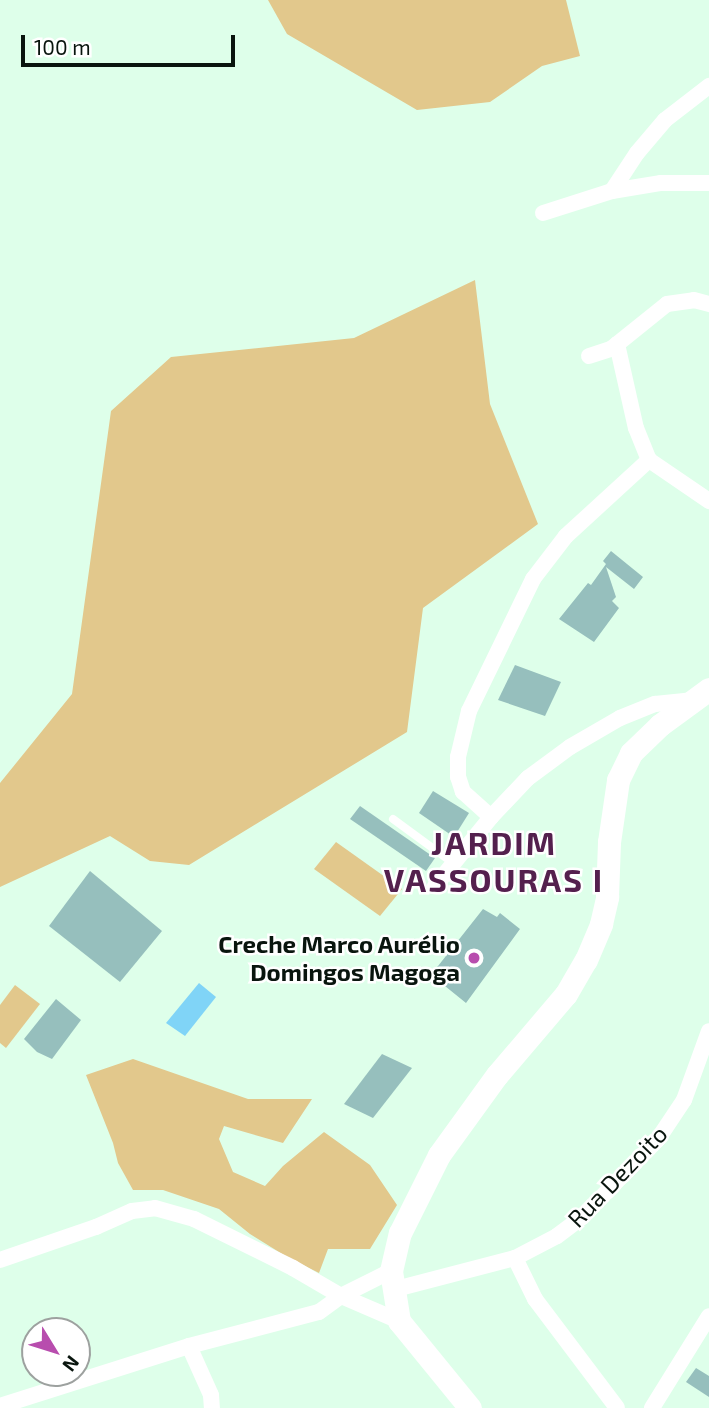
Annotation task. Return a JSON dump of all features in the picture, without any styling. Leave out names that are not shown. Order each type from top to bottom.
[{"type":"main road","points":[[470,1408],[399,1321],[391,1281],[400,1233],[439,1155],[497,1076],[566,993],[586,960],[601,924],[618,780],[631,753],[702,695]]},
{"type":"street","points":[[612,191],[637,153],[666,120],[709,86]]},
{"type":"street","points":[[543,213],[612,191],[661,183],[709,183]]},
{"type":"street","points":[[589,356],[618,344],[667,304],[694,300],[709,304]]},
{"type":"street","points":[[618,344],[636,428],[649,460],[709,501]]},
{"type":"street","points":[[491,817],[464,792],[458,777],[458,757],[469,711],[533,579],[566,536],[649,460]]},
{"type":"street","points":[[435,886],[491,817],[528,778],[570,747],[620,718],[655,704],[702,695]]},
{"type":"street","name":"Rua Dezoito","points":[[0,1406],[189,1346],[319,1312],[341,1296],[391,1281],[515,1258],[557,1236],[582,1217],[658,1139],[684,1100],[709,1031]]},
{"type":"street","points":[[0,1260],[96,1227],[132,1211],[155,1208],[194,1219],[293,1268],[341,1296],[399,1321]]},
{"type":"street","points":[[515,1258],[535,1299],[617,1408]]},
{"type":"street","points":[[652,1408],[709,1316]]},
{"type":"street","points":[[189,1346],[211,1395],[212,1408]]},
{"type":"lane","points":[[393,819],[453,863]]},
{"type":"shaded area","points":[[268,0],[566,0],[580,56],[542,66],[490,102],[417,110],[287,34]]},
{"type":"shaded area","points":[[475,280],[490,404],[538,524],[423,608],[407,732],[189,865],[150,861],[110,836],[0,887],[0,783],[72,694],[111,411],[171,357],[354,338]]},
{"type":"shaded area","points":[[336,842],[402,889],[380,916],[314,869]]},
{"type":"shaded area","points":[[15,985],[40,1004],[6,1048],[0,1043],[0,1005]]},
{"type":"shaded area","points":[[133,1059],[248,1099],[312,1099],[283,1143],[224,1126],[219,1139],[233,1172],[265,1186],[283,1166],[324,1132],[370,1165],[397,1205],[370,1249],[328,1249],[319,1273],[250,1234],[219,1209],[163,1190],[133,1190],[118,1163],[113,1143],[86,1075]]},
{"type":"water","points":[[199,983],[216,997],[185,1036],[166,1023]]},
{"type":"building","points":[[611,551],[643,577],[634,589],[606,567],[616,597],[612,601],[619,608],[594,642],[559,619],[588,583],[591,585],[606,564],[603,561]]},
{"type":"building","points":[[515,665],[561,682],[545,716],[498,700]]},
{"type":"building","points":[[433,791],[469,813],[454,837],[419,813]]},
{"type":"building","points":[[360,806],[435,858],[426,871],[350,819]]},
{"type":"building","points":[[90,871],[162,931],[120,982],[49,926]]},
{"type":"building","points":[[483,909],[497,917],[500,913],[520,929],[466,1003],[440,982],[436,987],[427,980]]},
{"type":"building","points":[[56,999],[81,1020],[52,1059],[37,1052],[24,1039]]},
{"type":"building","points":[[382,1054],[412,1068],[373,1118],[344,1104]]},
{"type":"building","points":[[696,1368],[709,1376],[709,1397],[686,1382]]},
{"type":"place","name":"Creche Marco Aurélio Domingos Magoga","points":[[474,958]]},
{"type":"district","name":"JARDIM VASSOURAS I","points":[[494,862]]}]
